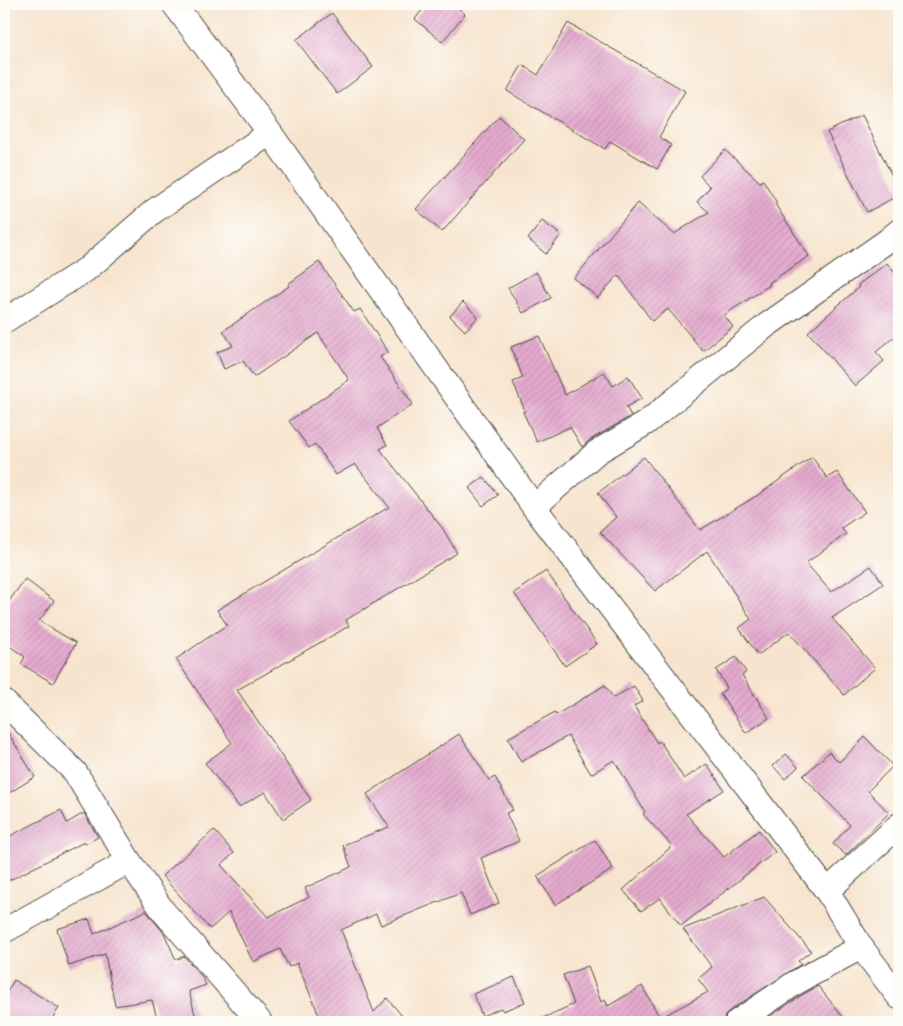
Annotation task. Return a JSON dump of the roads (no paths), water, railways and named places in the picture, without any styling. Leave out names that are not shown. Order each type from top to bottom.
[{"type":"street","points":[[174,4],[270,132],[534,507],[827,891],[861,947],[899,997]]},
{"type":"street","points":[[4,321],[87,269],[154,211],[270,132]]},
{"type":"street","points":[[534,507],[597,452],[646,422],[767,325],[887,241],[899,230]]},
{"type":"street","points":[[4,702],[75,772],[163,911],[260,1022]]},
{"type":"street","points":[[827,891],[899,824]]},
{"type":"street","points":[[4,931],[129,860]]},
{"type":"street","points":[[737,1022],[795,983],[861,947]]}]
